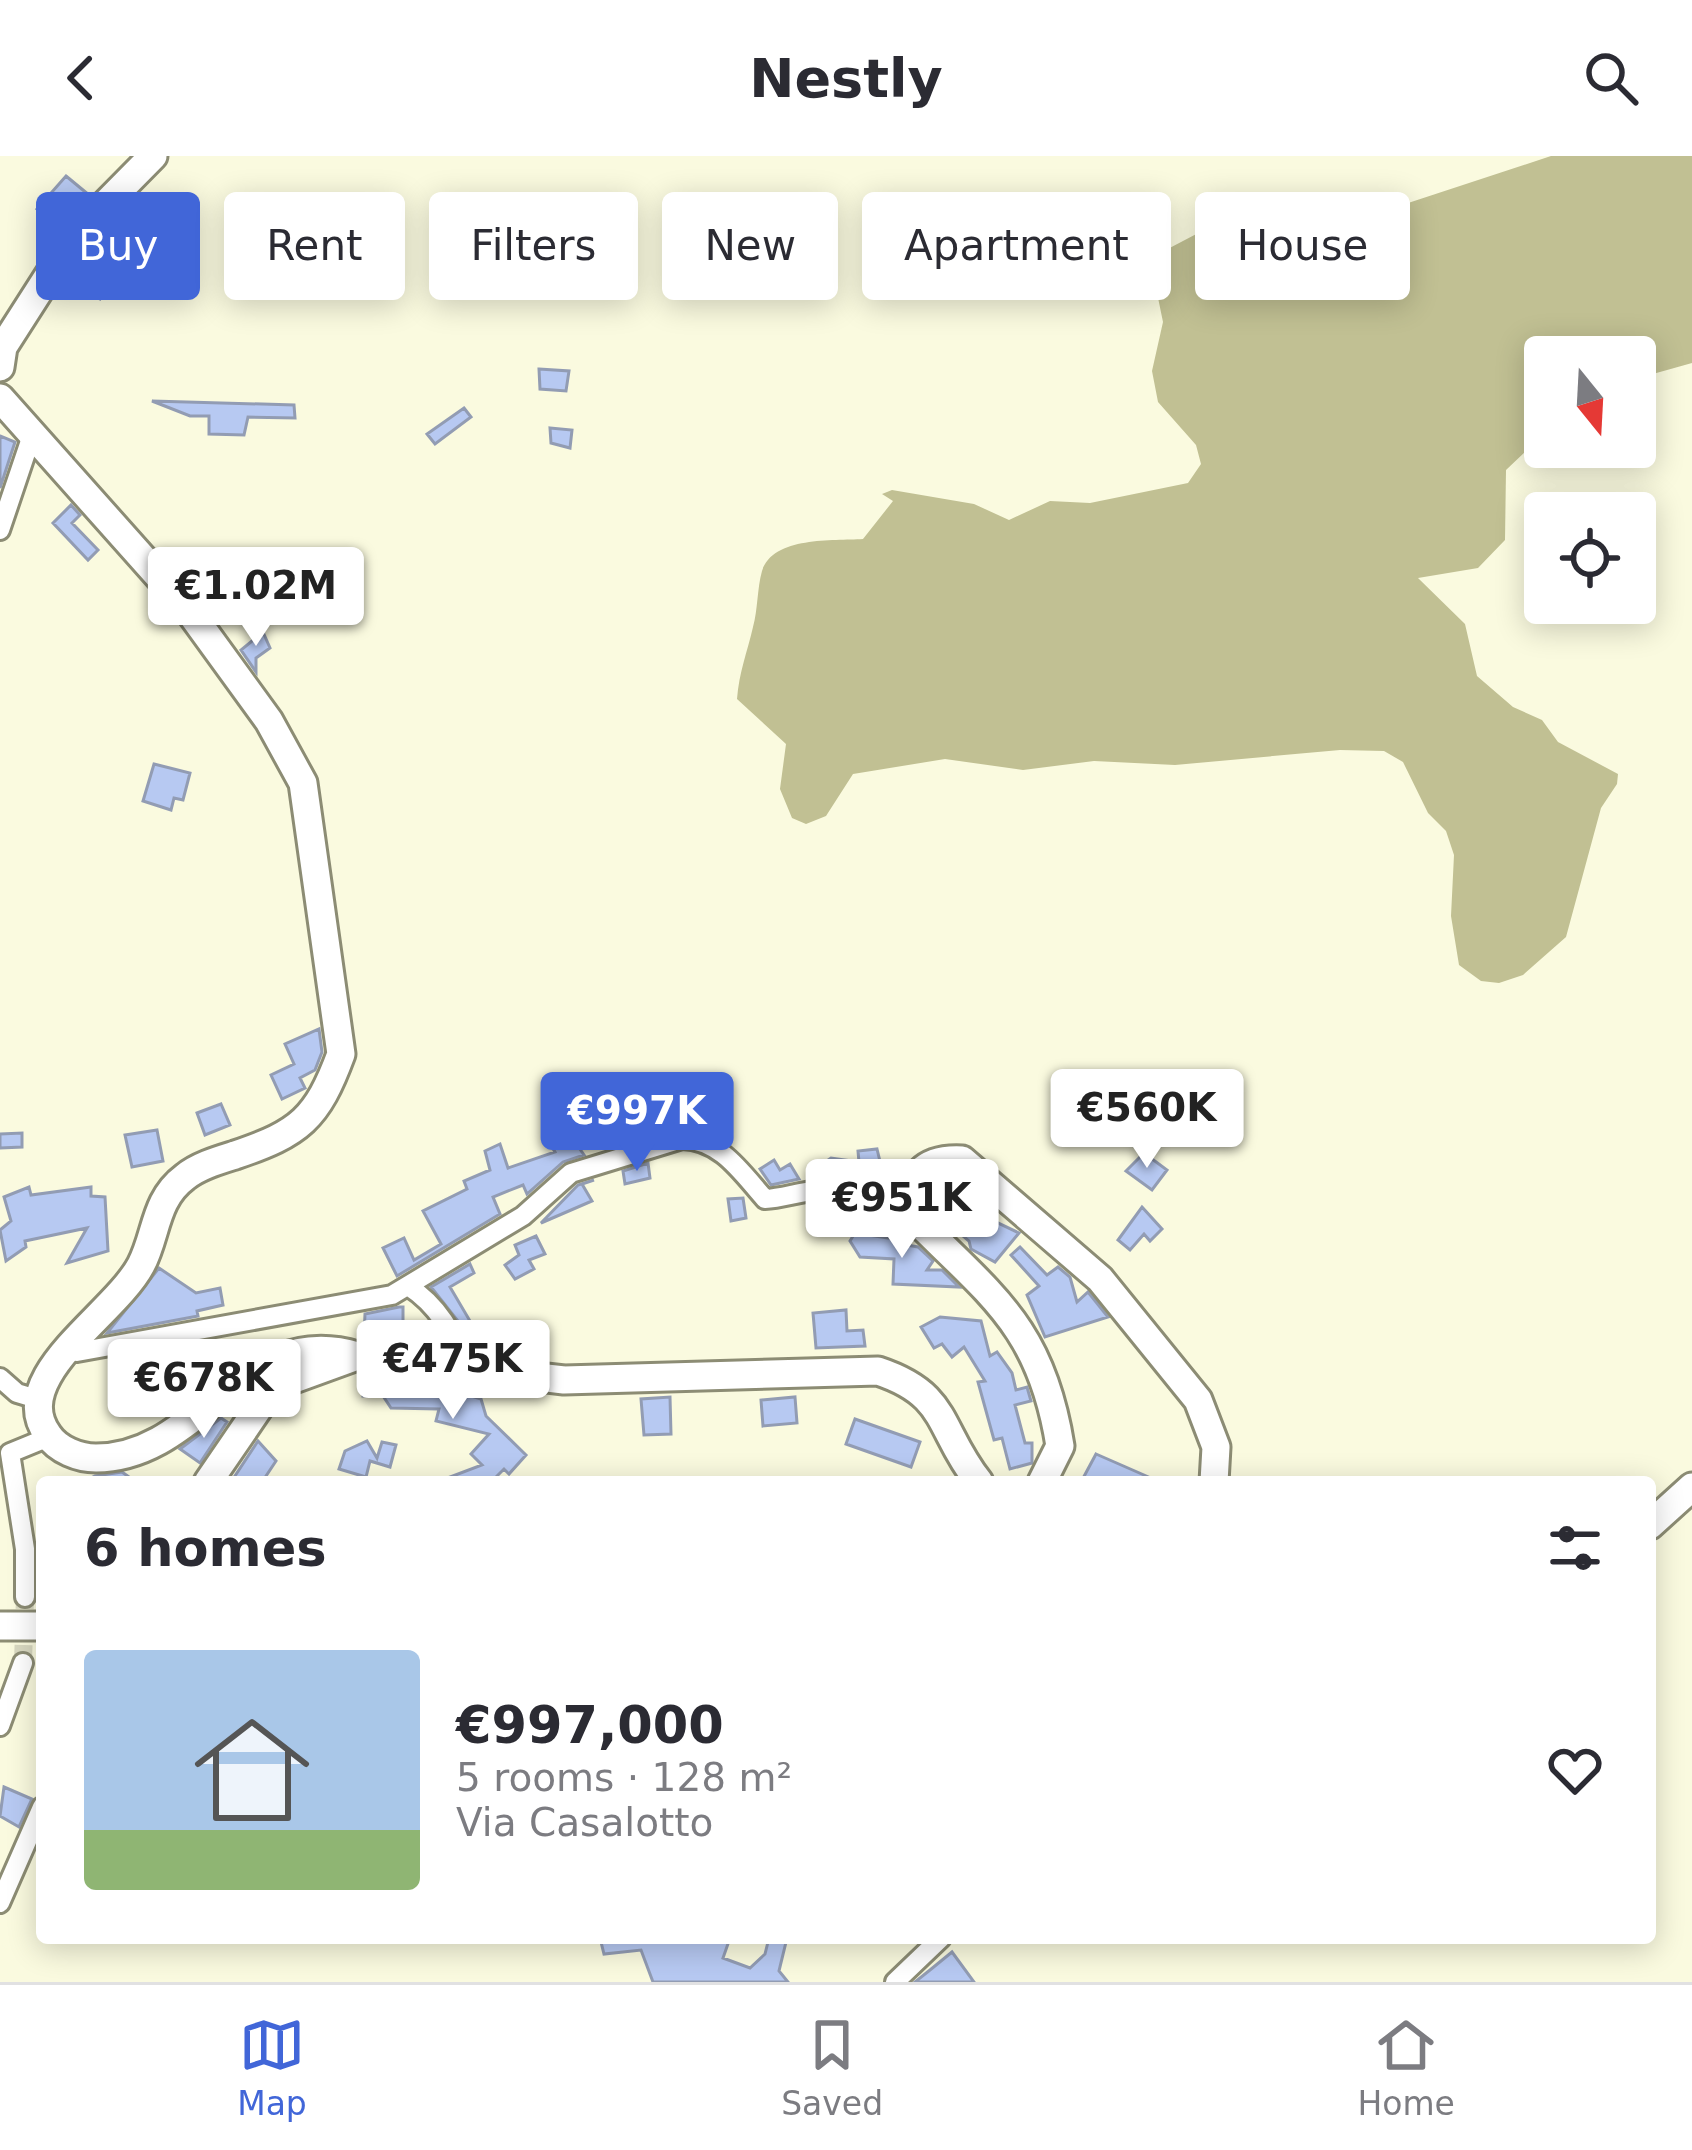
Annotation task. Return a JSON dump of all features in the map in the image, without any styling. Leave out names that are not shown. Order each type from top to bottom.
[{"type":"street","points":[[0,367],[3,347],[74,236],[153,156]]},
{"type":"street","points":[[0,398],[188,608],[269,721],[303,783],[341,1054],[327,1093],[310,1118],[285,1137],[185,1177],[160,1205],[142,1263],[132,1279],[110,1310],[68,1348],[42,1381],[37,1399],[49,1437],[77,1454],[116,1455],[164,1438],[252,1372],[299,1349],[327,1347],[357,1357],[564,1380],[878,1370],[909,1381],[934,1400],[959,1457],[974,1476]]},
{"type":"street","points":[[0,530],[31,438]]},
{"type":"street","points":[[68,1348],[77,1352],[370,1301],[408,1286],[523,1216],[571,1173],[592,1162],[682,1139],[700,1139],[725,1153],[766,1199],[815,1190],[844,1194],[874,1223],[902,1225],[915,1218]]},
{"type":"street","points":[[1045,1476],[1060,1446],[1038,1360],[1009,1311],[915,1218],[908,1188],[920,1168],[943,1159],[962,1160],[1100,1279],[1198,1400],[1216,1447],[1214,1476]]},
{"type":"street","points":[[408,1286],[428,1299],[443,1321],[458,1368]]},
{"type":"street","points":[[212,1476],[264,1400],[291,1380],[357,1357]]},
{"type":"street","points":[[0,1378],[17,1394],[37,1399]]},
{"type":"street","points":[[25,1598],[25,1549],[10,1453],[49,1437]]},
{"type":"street","points":[[1656,1520],[1692,1487]]},
{"type":"street","points":[[0,1626],[36,1626]]},
{"type":"street","points":[[0,1726],[23,1663]]},
{"type":"street","points":[[0,1904],[36,1822]]},
{"type":"street","points":[[895,1982],[934,1944]]},
{"type":"shaded area","points":[[1551,156],[1692,156],[1692,363],[1656,373],[1656,336],[1524,336],[1524,453],[1506,470],[1505,540],[1478,568],[1418,578],[1465,624],[1477,676],[1513,707],[1542,720],[1558,742],[1618,774],[1601,808],[1566,937],[1523,975],[1499,983],[1481,981],[1459,965],[1451,916],[1454,855],[1446,831],[1428,813],[1403,762],[1384,751],[1340,750],[1175,765],[1094,761],[1023,770],[945,759],[853,774],[826,816],[806,824],[792,818],[780,789],[786,744],[737,699],[760,578],[768,560],[791,546],[863,539],[893,501],[882,494],[892,490],[974,504],[1009,520],[1050,501],[1090,503],[1188,483],[1201,464],[1196,445],[1158,402],[1152,371],[1163,322],[1158,300],[1171,300],[1171,247],[1195,235],[1195,300],[1410,300],[1410,202]]},
{"type":"building","points":[[66,176],[85,192],[52,192]]},
{"type":"building","points":[[539,369],[569,371],[566,391],[540,389]]},
{"type":"building","points":[[152,401],[294,405],[295,418],[248,417],[244,435],[209,434],[209,416],[190,416]]},
{"type":"building","points":[[464,408],[471,417],[435,444],[427,434]]},
{"type":"building","points":[[550,428],[572,430],[570,448],[551,443]]},
{"type":"building","points":[[0,436],[15,442],[0,488]]},
{"type":"building","points":[[71,505],[80,515],[72,523],[98,550],[88,560],[53,523]]},
{"type":"building","points":[[263,632],[270,648],[256,658],[256,672],[241,650]]},
{"type":"building","points":[[154,764],[190,773],[183,800],[174,798],[171,810],[143,801]]},
{"type":"building","points":[[319,1029],[322,1052],[315,1070],[300,1078],[305,1088],[282,1099],[271,1075],[294,1064],[285,1044]]},
{"type":"building","points":[[221,1104],[230,1125],[205,1135],[197,1113]]},
{"type":"building","points":[[566,1118],[568,1132],[584,1155],[563,1162],[527,1194],[523,1185],[493,1197],[500,1214],[397,1276],[383,1248],[404,1238],[414,1260],[441,1244],[423,1211],[467,1189],[464,1181],[490,1170],[485,1151],[500,1144],[508,1168],[555,1152],[543,1133]]},
{"type":"building","points":[[157,1130],[163,1161],[132,1167],[125,1135]]},
{"type":"building","points":[[22,1133],[22,1147],[0,1148],[0,1134]]},
{"type":"building","points":[[877,1149],[892,1211],[847,1182],[815,1177],[818,1167],[831,1158],[859,1162],[858,1151]]},
{"type":"building","points":[[1144,1153],[1167,1170],[1152,1190],[1126,1171]]},
{"type":"building","points":[[774,1160],[780,1170],[790,1164],[799,1179],[771,1185],[760,1169]]},
{"type":"building","points":[[648,1163],[650,1178],[625,1184],[623,1171]]},
{"type":"building","points":[[954,1178],[967,1191],[963,1196],[971,1204],[967,1208],[1019,1233],[995,1262],[971,1249],[969,1241],[928,1206],[930,1191],[941,1180]]},
{"type":"building","points":[[594,1180],[582,1184],[592,1201],[541,1223],[578,1185]]},
{"type":"building","points":[[29,1187],[31,1195],[91,1187],[91,1196],[105,1197],[108,1251],[67,1263],[87,1228],[25,1241],[26,1247],[6,1261],[0,1230],[11,1221],[4,1197]]},
{"type":"building","points":[[743,1198],[746,1218],[731,1221],[728,1199]]},
{"type":"building","points":[[1142,1207],[1162,1229],[1150,1241],[1144,1234],[1130,1250],[1118,1240]]},
{"type":"building","points":[[855,1233],[908,1241],[907,1245],[918,1247],[933,1261],[927,1270],[942,1270],[959,1287],[893,1284],[894,1259],[860,1257],[850,1241]]},
{"type":"building","points":[[536,1236],[545,1254],[529,1260],[534,1269],[515,1279],[505,1265],[519,1255],[515,1245]]},
{"type":"building","points":[[1020,1247],[1047,1275],[1058,1267],[1070,1277],[1077,1302],[1088,1292],[1108,1317],[1045,1337],[1027,1295],[1039,1286],[1011,1255]]},
{"type":"building","points":[[470,1264],[474,1273],[450,1287],[470,1321],[461,1325],[431,1287]]},
{"type":"building","points":[[159,1268],[196,1293],[220,1288],[223,1305],[197,1311],[198,1316],[107,1333]]},
{"type":"building","points":[[403,1307],[403,1337],[364,1337],[365,1314]]},
{"type":"building","points":[[846,1310],[847,1331],[863,1330],[865,1346],[816,1348],[813,1313]]},
{"type":"building","points":[[940,1317],[981,1321],[990,1356],[997,1352],[1012,1373],[1016,1390],[1027,1387],[1031,1401],[1015,1405],[1025,1443],[1032,1443],[1032,1463],[1010,1469],[1002,1438],[994,1440],[978,1382],[985,1381],[964,1347],[952,1357],[942,1344],[934,1348],[921,1327]]},
{"type":"building","points":[[528,1322],[527,1358],[498,1354],[499,1335],[509,1335],[510,1323]]},
{"type":"building","points":[[136,1355],[145,1386],[133,1389],[124,1357]]},
{"type":"building","points":[[363,1375],[430,1383],[481,1399],[486,1416],[526,1455],[509,1474],[504,1469],[497,1476],[453,1476],[482,1465],[471,1454],[489,1434],[436,1421],[439,1409],[391,1408],[383,1396],[363,1396]]},
{"type":"building","points":[[670,1397],[671,1434],[644,1435],[641,1399]]},
{"type":"building","points":[[795,1397],[797,1423],[763,1426],[761,1400]]},
{"type":"building","points":[[221,1418],[227,1422],[200,1463],[180,1449]]},
{"type":"building","points":[[855,1419],[920,1442],[911,1467],[846,1444]]},
{"type":"building","points":[[258,1441],[276,1461],[266,1476],[235,1476]]},
{"type":"building","points":[[367,1441],[377,1458],[382,1442],[396,1445],[390,1467],[370,1461],[366,1476],[339,1469],[345,1451]]},
{"type":"building","points":[[1096,1454],[1146,1476],[1084,1476]]},
{"type":"building","points":[[4,1787],[32,1799],[19,1827],[0,1816]]},
{"type":"building","points":[[602,1944],[728,1944],[723,1958],[750,1968],[765,1954],[768,1944],[786,1944],[779,1971],[788,1982],[653,1982],[641,1950],[604,1954]]},
{"type":"building","points":[[952,1952],[974,1982],[915,1982],[930,1970]]},
{"type":"tunnel","points":[[23,1663],[25,1597]]}]
